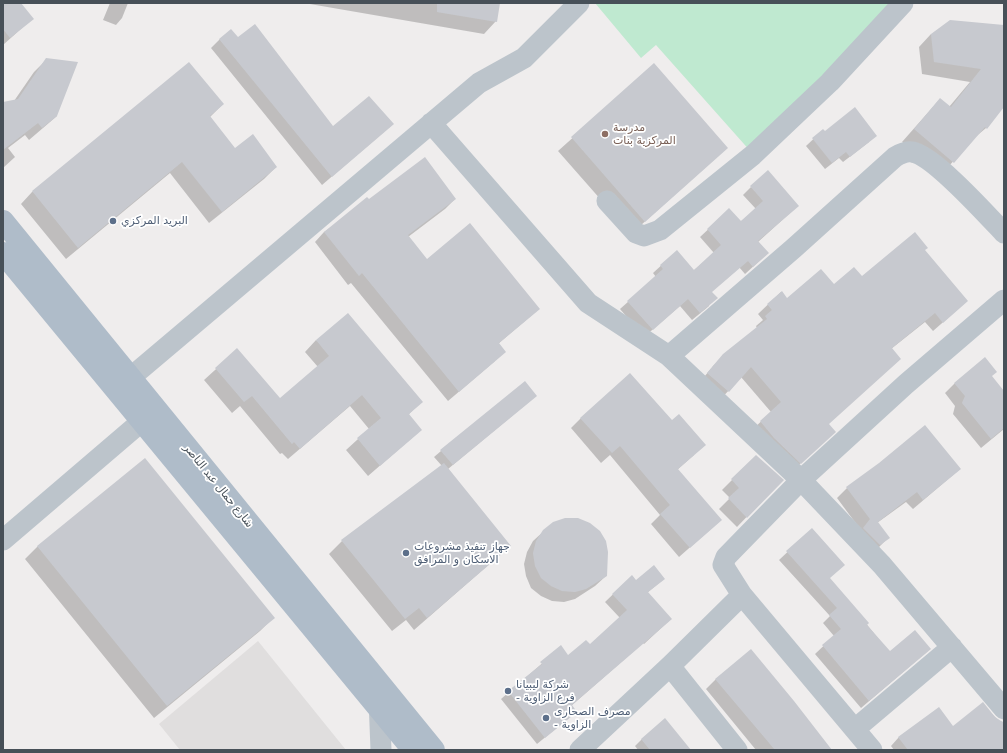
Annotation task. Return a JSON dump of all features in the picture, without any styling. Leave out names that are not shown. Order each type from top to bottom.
[{"type":"main road","name":"شارع جمال عبد الناصر","points":[[3,221],[130,378],[148,416],[378,709],[413,750]]},
{"type":"main road","name":"شارع جمال عبد الناصر","points":[[3,252],[148,416],[380,684],[434,750]]},
{"type":"street","points":[[130,378],[479,83],[524,58],[579,3]]},
{"type":"street","points":[[607,201],[636,232],[644,236],[660,230],[753,155],[830,82],[903,3]]},
{"type":"street","points":[[431,123],[588,303],[669,356],[801,480],[882,566],[1004,709]]},
{"type":"street","points":[[669,356],[794,248],[895,157],[902,153],[910,151],[926,159],[966,193],[1004,233]]},
{"type":"street","points":[[872,750],[742,595],[723,565],[726,557],[801,480],[906,384],[1004,300]]},
{"type":"street","points":[[3,540],[148,416]]},
{"type":"street","points":[[580,750],[670,666],[742,595]]},
{"type":"street","points":[[855,729],[952,647]]},
{"type":"street","points":[[670,666],[737,750]]},
{"type":"street","points":[[380,684],[378,709],[381,750]]},
{"type":"shaded area","points":[[258,641],[346,750],[180,750],[159,724]]},
{"type":"green space","points":[[595,3],[902,3],[752,153],[656,45],[641,58]]},
{"type":"building","points":[[3,3],[21,3],[34,19],[10,38],[3,29]]},
{"type":"building","points":[[437,3],[500,3],[497,22],[437,12]]},
{"type":"building","points":[[950,20],[1004,25],[1004,107],[987,129],[985,127],[954,163],[914,129],[940,98],[951,107],[981,69],[934,62],[931,34]]},
{"type":"building","points":[[255,24],[333,126],[369,96],[394,124],[332,177],[219,39],[231,29],[238,37]]},
{"type":"building","points":[[46,58],[78,62],[57,116],[42,128],[38,123],[3,150],[3,102],[18,99]]},
{"type":"building","points":[[189,62],[224,104],[210,116],[235,148],[253,134],[277,167],[222,212],[182,162],[78,248],[32,191]]},
{"type":"building","points":[[654,63],[728,148],[645,222],[571,137]]},
{"type":"building","points":[[855,107],[877,136],[850,157],[846,152],[832,163],[812,138],[823,129],[825,131]]},
{"type":"building","points":[[425,157],[456,199],[408,235],[427,259],[470,223],[540,309],[499,343],[506,352],[459,392],[362,273],[359,276],[324,232],[367,197],[369,199]]},
{"type":"building","points":[[768,170],[799,206],[758,241],[769,253],[753,267],[748,261],[712,292],[718,298],[700,313],[688,299],[653,330],[627,301],[663,269],[660,265],[677,250],[694,270],[721,245],[707,229],[729,208],[741,221],[763,201],[750,186]]},
{"type":"building","points":[[915,232],[928,248],[925,250],[968,301],[943,323],[935,313],[892,348],[901,359],[829,424],[836,432],[801,464],[774,438],[760,421],[781,402],[751,367],[729,392],[707,373],[723,354],[767,319],[765,316],[772,310],[767,304],[782,291],[787,298],[821,269],[834,284],[854,267],[862,276]]},
{"type":"building","points":[[348,313],[423,402],[409,414],[422,430],[380,466],[357,438],[381,418],[362,395],[300,449],[294,442],[292,444],[252,396],[244,402],[215,368],[237,348],[280,398],[329,356],[316,340]]},
{"type":"building","points":[[985,357],[997,372],[992,376],[1004,391],[1004,428],[991,439],[962,403],[965,396],[954,383]]},
{"type":"building","points":[[630,373],[672,420],[679,414],[706,445],[678,469],[722,520],[690,548],[660,514],[670,505],[620,446],[612,453],[580,418]]},
{"type":"building","points":[[525,381],[537,396],[453,465],[440,450]]},
{"type":"building","points":[[925,425],[961,469],[923,500],[917,492],[878,522],[890,538],[880,545],[863,528],[870,519],[846,487],[879,463]]},
{"type":"building","points":[[756,455],[784,480],[747,518],[728,498],[739,488],[731,479]]},
{"type":"building","points":[[145,458],[275,618],[167,706],[37,546]]},
{"type":"building","points":[[444,463],[511,546],[427,618],[419,608],[405,619],[341,540]]},
{"type":"building","points":[[565,518],[578,518],[590,523],[600,531],[606,541],[608,552],[607,576],[586,589],[575,592],[562,591],[551,586],[541,578],[535,566],[533,553],[536,541],[543,530],[553,522]]},
{"type":"building","points":[[812,528],[845,565],[830,578],[869,623],[867,625],[890,651],[915,630],[931,649],[869,701],[822,645],[841,629],[829,615],[837,608],[786,551]]},
{"type":"building","points":[[654,565],[665,579],[648,592],[672,619],[572,705],[577,712],[545,738],[508,691],[542,664],[540,662],[561,645],[568,655],[586,640],[590,644],[627,610],[612,594],[632,575],[636,580]]},
{"type":"building","points":[[751,649],[832,750],[775,750],[715,679]]},
{"type":"building","points":[[983,702],[995,717],[1004,723],[1004,750],[908,750],[898,737],[939,707],[953,726]]},
{"type":"building","points":[[665,718],[691,750],[650,750],[641,739]]},
{"type":"place","name":"مدرسة المركزية بنات","points":[[605,134]]},
{"type":"place","name":"البريد المركزي","points":[[113,221]]},
{"type":"place","name":"جهاز تنفيذ مشروعات الاسكان و المرافق","points":[[406,553]]},
{"type":"place","name":"شركة ليبيانا - فرع الزاوية","points":[[508,691]]},
{"type":"place","name":"مصرف الصحارى - الزاوية","points":[[546,718]]}]
